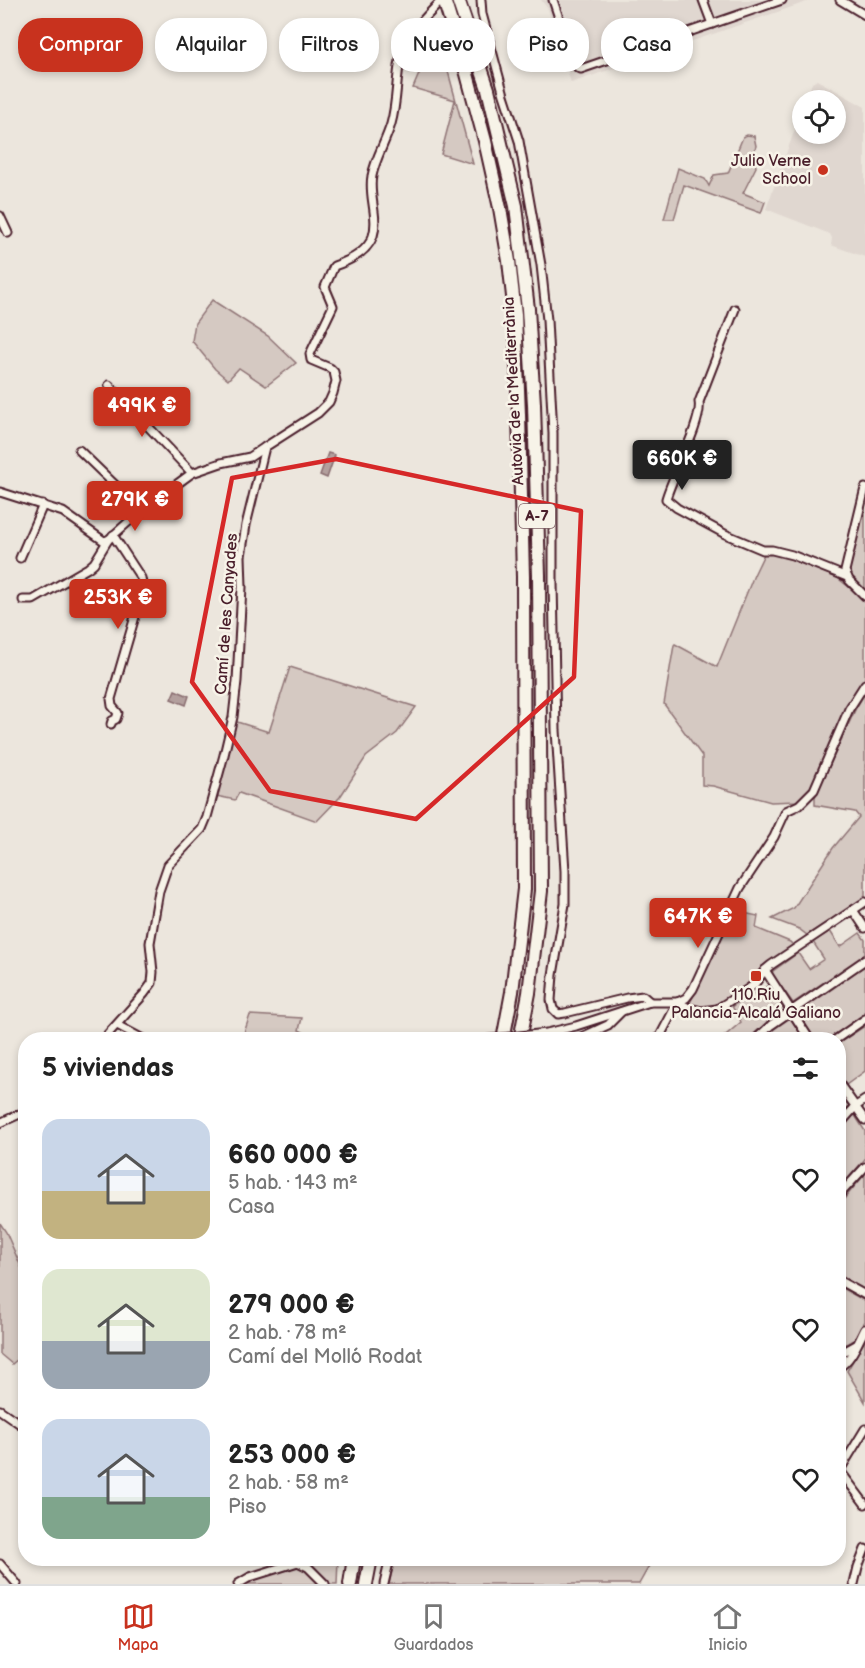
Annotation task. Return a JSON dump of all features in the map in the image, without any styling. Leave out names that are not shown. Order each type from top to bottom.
[{"type":"highway","name":"Autovia de la Mediterrània","points":[[443,0],[467,74],[488,152],[509,261],[515,314],[523,577],[524,890],[513,992],[505,1032]]},
{"type":"highway","name":"Autovia de la Mediterrània","points":[[458,0],[488,89],[516,206],[529,321],[539,575],[541,891],[530,993],[522,1032]]},
{"type":"highway","points":[[350,1584],[353,1566]]},
{"type":"highway","points":[[366,1584],[369,1566]]},
{"type":"street","points":[[23,600],[33,600],[88,568],[111,538],[141,510],[192,473],[221,463],[250,457],[318,413],[328,402],[333,393],[336,377],[330,368],[311,360],[310,354],[333,306],[324,287],[334,266],[362,252],[373,236],[371,177],[396,105],[400,60],[406,45],[423,21],[443,0]]},
{"type":"street","points":[[481,0],[482,14],[519,141],[541,265],[549,354],[553,433],[552,573],[556,730],[565,871],[565,904],[551,1000],[553,1009],[558,1014],[643,996],[650,1002]]},
{"type":"street","points":[[553,0],[574,63],[581,69],[782,0]]},
{"type":"street","points":[[703,0],[712,24]]},
{"type":"street","points":[[840,0],[865,15]]},
{"type":"street","points":[[0,216],[8,233]]},
{"type":"street","points":[[735,309],[699,402],[696,425],[666,499],[677,508],[724,534],[763,550],[792,555],[847,576]]},
{"type":"street","points":[[109,385],[192,473]]},
{"type":"street","name":"Camí de les Canyades","points":[[110,1032],[152,983],[150,943],[162,882],[168,865],[202,829],[224,755],[233,717],[237,681],[242,587],[241,556],[265,447]]},
{"type":"street","points":[[79,450],[141,510]]},
{"type":"street","points":[[865,488],[845,571],[865,596]]},
{"type":"street","points":[[0,492],[63,512],[98,538],[104,541],[111,538]]},
{"type":"street","points":[[20,558],[43,505]]},
{"type":"street","points":[[111,538],[141,578],[143,589],[111,699],[112,706],[118,713],[111,724]]},
{"type":"street","points":[[551,1032],[650,1002],[678,1002],[686,998],[693,988],[740,888],[774,837],[786,811],[799,805],[813,789],[849,709],[865,684]]},
{"type":"street","points":[[678,1002],[702,1011],[717,1009],[754,985],[765,970],[865,902]]},
{"type":"street","points":[[853,910],[865,928]]},
{"type":"street","points":[[764,1032],[865,960]]},
{"type":"street","points":[[765,970],[805,1032]]},
{"type":"street","points":[[662,1032],[678,1002]]},
{"type":"street","points":[[594,1032],[608,1026],[622,1011]]},
{"type":"street","points":[[846,1032],[865,1019]]},
{"type":"street","points":[[117,1025],[130,1032]]},
{"type":"street","points":[[846,1093],[865,1120]]},
{"type":"street","points":[[846,1117],[856,1106],[865,1101]]},
{"type":"street","points":[[0,1123],[18,1115]]},
{"type":"street","points":[[846,1188],[865,1167]]},
{"type":"street","points":[[846,1284],[865,1295]]},
{"type":"street","points":[[846,1362],[865,1329]]},
{"type":"street","points":[[846,1351],[856,1345]]},
{"type":"street","points":[[0,1410],[18,1422]]},
{"type":"street","points":[[846,1458],[865,1429]]},
{"type":"street","points":[[846,1478],[865,1504]]},
{"type":"street","points":[[854,1584],[865,1549]]},
{"type":"street","points":[[0,1564],[17,1584]]},
{"type":"street","points":[[238,1584],[250,1577],[285,1566]]},
{"type":"street","points":[[306,1566],[325,1584]]},
{"type":"street","points":[[384,1584],[388,1566]]},
{"type":"highlighted area","points":[[336,459],[581,511],[574,677],[416,819],[270,791],[192,682],[232,478]]},
{"type":"shaded area","points":[[541,0],[812,0],[693,41],[693,18],[601,18],[601,72],[603,72],[571,83],[568,72],[589,72],[589,18],[551,18],[548,9]]},
{"type":"shaded area","points":[[420,72],[448,72],[473,164],[441,154],[455,100],[413,88]]},
{"type":"shaded area","name":"Julio Verne School","points":[[817,80],[835,90],[810,90],[812,83]]},
{"type":"shaded area","name":"Julio Verne School","points":[[846,96],[865,107],[865,257],[831,245],[830,234],[766,209],[792,138],[792,144],[846,144]]},
{"type":"shaded area","points":[[754,136],[756,146],[753,153],[756,167],[743,193],[765,202],[761,213],[684,185],[674,219],[664,219],[678,168],[705,179],[709,186],[714,175],[728,173],[743,137]]},
{"type":"shaded area","points":[[212,300],[268,336],[296,363],[266,386],[239,368],[228,380],[215,369],[192,341],[195,323]]},
{"type":"shaded area","points":[[328,453],[335,455],[327,478],[320,475]]},
{"type":"shaded area","points":[[865,498],[865,591],[847,572]]},
{"type":"shaded area","points":[[765,552],[819,566],[865,600],[865,679],[846,707],[809,792],[797,801],[771,802],[702,785],[702,756],[664,704],[674,645],[717,667]]},
{"type":"shaded area","points":[[290,667],[416,707],[397,733],[366,757],[340,797],[317,821],[239,793],[235,800],[216,796],[234,721],[269,732]]},
{"type":"shaded area","points":[[175,690],[189,696],[186,705],[171,699]]},
{"type":"shaded area","points":[[865,693],[865,898],[807,935],[799,929],[772,919],[794,908],[833,848],[859,817],[855,812],[815,805],[815,797]]},
{"type":"shaded area","points":[[734,911],[758,916],[756,928],[793,945],[761,969],[743,988],[714,1006],[700,1008],[691,1006],[690,1003]]},
{"type":"shaded area","points":[[830,931],[840,947],[860,933],[865,940],[865,954],[793,1003],[772,974],[773,971],[798,953],[809,969],[824,959],[813,942]]},
{"type":"shaded area","points":[[865,966],[865,1014],[839,1032],[811,1032],[799,1012]]},
{"type":"shaded area","points":[[767,986],[784,1009],[756,1032],[729,1032],[741,1022],[732,1006]]},
{"type":"shaded area","points":[[250,1015],[302,1018],[299,1030],[303,1032],[244,1032]]},
{"type":"shaded area","points":[[790,1018],[799,1032],[771,1032]]},
{"type":"shaded area","points":[[865,1026],[865,1071],[846,1085],[846,1039]]},
{"type":"shaded area","points":[[854,1114],[865,1131],[865,1159],[846,1181],[846,1124]]},
{"type":"shaded area","points":[[865,1174],[865,1290],[846,1279],[846,1197]]},
{"type":"shaded area","points":[[0,1223],[18,1260],[18,1359],[12,1364],[0,1354]]},
{"type":"shaded area","points":[[846,1290],[865,1301],[865,1321],[855,1339],[846,1344]]},
{"type":"shaded area","points":[[865,1340],[865,1402],[847,1371]]},
{"type":"shaded area","points":[[297,1566],[306,1570],[320,1584],[244,1584],[254,1579]]},
{"type":"shaded area","points":[[311,1566],[338,1566],[337,1584],[330,1584]]},
{"type":"shaded area","points":[[393,1566],[649,1566],[639,1584],[389,1584]]},
{"type":"place","name":"Julio Verne School","points":[[823,170]]},
{"type":"place","name":"110.Riu Palancia-Alcalá Galiano","points":[[756,976]]}]
